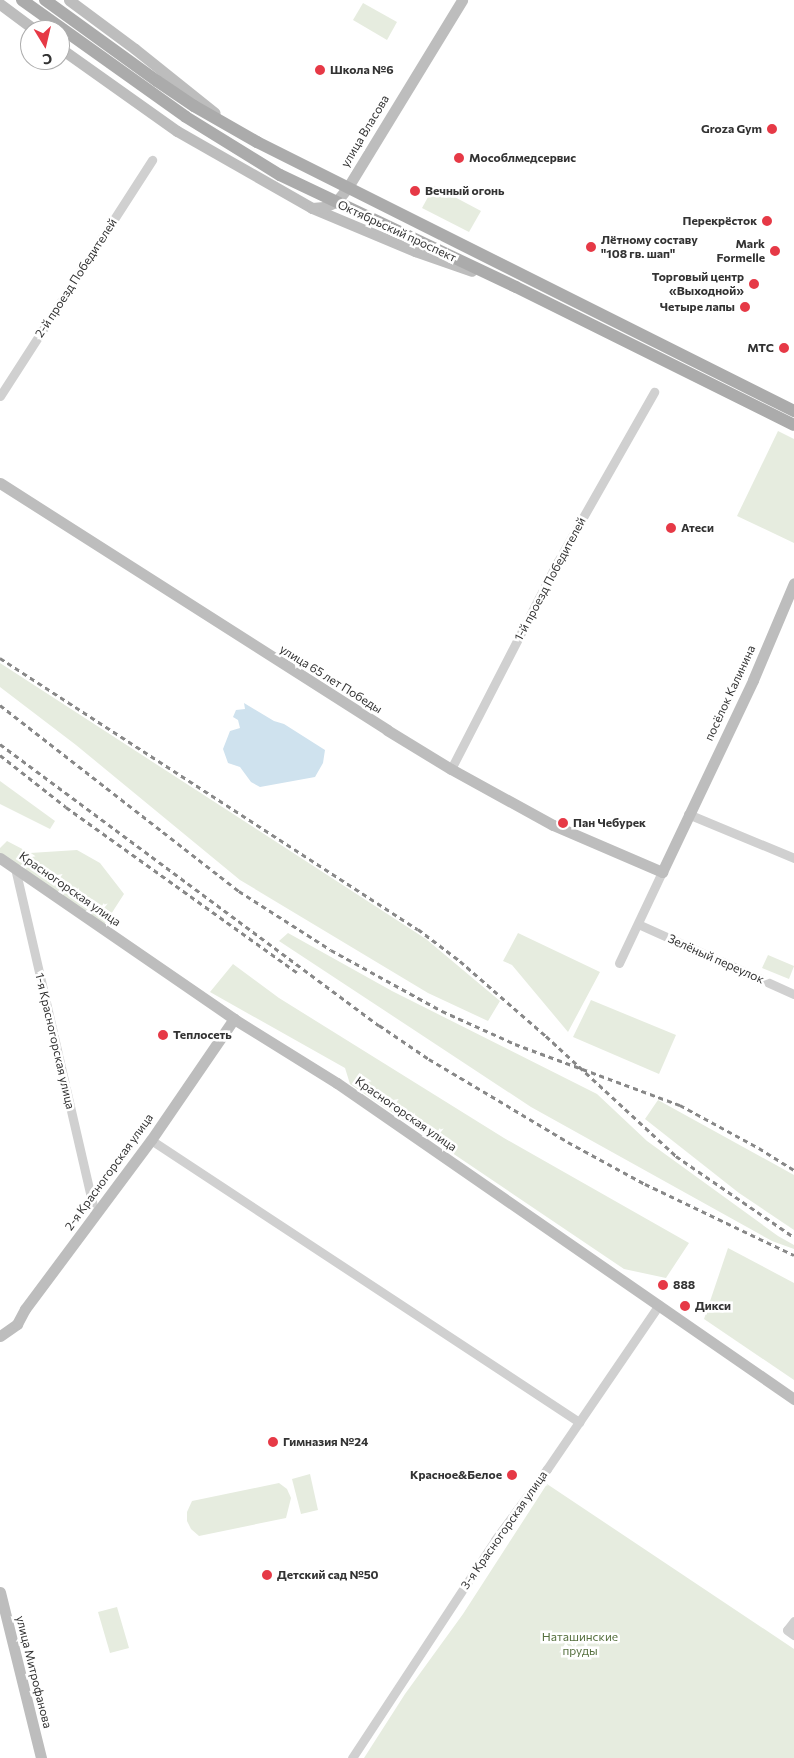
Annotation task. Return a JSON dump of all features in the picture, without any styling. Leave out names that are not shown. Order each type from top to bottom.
[{"type":"main road","name":"Октябрьский проспект","points":[[22,0],[186,118],[280,175],[516,287],[794,425]]},
{"type":"main road","name":"Октябрьский проспект","points":[[45,0],[157,81],[236,130],[794,411]]},
{"type":"street","points":[[69,0],[135,49],[236,130]]},
{"type":"street","name":"улица Власова","points":[[336,202],[348,187],[462,0]]},
{"type":"street","points":[[0,4],[22,20]]},
{"type":"street","points":[[70,55],[178,131],[312,208],[415,251],[516,287]]},
{"type":"street","name":"2-й проезд Победителей","points":[[0,396],[152,160]]},
{"type":"street","points":[[312,208],[324,207],[336,202]]},
{"type":"street","name":"1-й проезд Победителей","points":[[451,768],[557,563],[654,392]]},
{"type":"street","name":"улица 65 лет Победы","points":[[0,483],[370,720],[451,768],[553,825],[662,872]]},
{"type":"street","name":"посёлок Калинина","points":[[619,963],[753,680],[794,583]]},
{"type":"street","points":[[688,814],[794,858]]},
{"type":"street","name":"Красногорская улица","points":[[0,858],[234,1019],[337,1083],[794,1398]]},
{"type":"street","name":"1-я Красногорская улица","points":[[14,868],[95,1215]]},
{"type":"street","name":"Зелёный переулок","points":[[638,924],[794,994]]},
{"type":"street","name":"2-я Красногорская улица","points":[[0,1336],[17,1324],[26,1308],[151,1140],[234,1019]]},
{"type":"street","points":[[151,1140],[579,1422]]},
{"type":"street","name":"3-я Красногорская улица","points":[[352,1758],[495,1540],[659,1305]]},
{"type":"street","name":"улица Митрофанова","points":[[0,1592],[41,1758]]},
{"type":"street","points":[[791,1633],[794,1621]]},
{"type":"green space","points":[[363,3],[397,22],[387,40],[353,20]]},
{"type":"green space","points":[[434,186],[481,211],[469,232],[422,208]]},
{"type":"green space","points":[[778,431],[794,439],[794,543],[737,516]]},
{"type":"green space","points":[[0,663],[426,939],[500,1001],[488,1021],[428,993],[240,880],[76,745],[0,687]]},
{"type":"green space","points":[[0,781],[55,821],[50,829],[0,804]]},
{"type":"green space","points":[[7,841],[30,853],[77,850],[100,863],[124,894],[104,925],[0,855],[0,848]]},
{"type":"green space","points":[[288,933],[392,991],[597,1094],[647,1141],[778,1236],[794,1245],[794,1249],[772,1241],[531,1107],[279,941]]},
{"type":"green space","points":[[518,933],[600,972],[568,1032],[512,965],[503,961]]},
{"type":"green space","points":[[768,955],[794,966],[789,979],[762,968]]},
{"type":"green space","points":[[233,964],[279,998],[504,1138],[689,1243],[666,1278],[624,1269],[350,1084],[345,1068],[210,992]]},
{"type":"green space","points":[[591,1000],[676,1035],[659,1074],[573,1037]]},
{"type":"green space","points":[[658,1100],[794,1175],[794,1230],[739,1193],[645,1119]]},
{"type":"green space","points":[[728,1248],[794,1283],[794,1380],[704,1319]]},
{"type":"green space","points":[[310,1474],[318,1510],[301,1514],[292,1479]]},
{"type":"green space","points":[[279,1483],[287,1489],[291,1498],[286,1518],[199,1536],[191,1529],[187,1521],[187,1512],[192,1501]]},
{"type":"green space","name":"Наташинские пруды","points":[[547,1484],[794,1649],[794,1758],[364,1758],[405,1694],[463,1614]]},
{"type":"green space","points":[[117,1607],[129,1648],[110,1653],[98,1612]]},
{"type":"water","points":[[244,703],[274,721],[284,724],[325,750],[323,763],[315,777],[260,787],[251,782],[240,767],[228,763],[223,749],[230,731],[240,728],[238,720],[233,717],[236,710],[245,709]]},
{"type":"railway","points":[[0,658],[418,929],[460,961],[546,1036],[676,1156],[794,1237]]},
{"type":"railway","points":[[0,705],[239,891],[331,950],[442,1011],[515,1044],[680,1105],[759,1148],[794,1170]]},
{"type":"railway","points":[[0,744],[379,1025],[429,1059],[568,1142],[645,1184],[794,1255]]},
{"type":"railway","points":[[0,755],[66,807],[298,973]]},
{"type":"place","name":"Школа №6","points":[[320,70]]},
{"type":"place","name":"Groza Gym","points":[[772,129]]},
{"type":"place","name":"Мособлмедсервис","points":[[459,158]]},
{"type":"place","name":"Вечный огонь","points":[[415,191]]},
{"type":"place","name":"Перекрёсток","points":[[767,221]]},
{"type":"place","name":"Лётному составу \"108 гв. шап\"","points":[[591,247]]},
{"type":"place","name":"Mark Formelle","points":[[775,251]]},
{"type":"place","name":"Торговый центр «Выходной»","points":[[754,284]]},
{"type":"place","name":"Четыре лапы","points":[[745,307]]},
{"type":"place","name":"МТС","points":[[784,348]]},
{"type":"place","name":"Атеси","points":[[671,528]]},
{"type":"place","name":"Пан Чебурек","points":[[563,823]]},
{"type":"place","name":"Теплосеть","points":[[163,1035]]},
{"type":"place","name":"888","points":[[663,1285]]},
{"type":"place","name":"Дикси","points":[[685,1306]]},
{"type":"place","name":"Гимназия №24","points":[[273,1442]]},
{"type":"place","name":"Красное&Белое","points":[[512,1475]]},
{"type":"place","name":"Детский сад №50","points":[[267,1575]]}]
